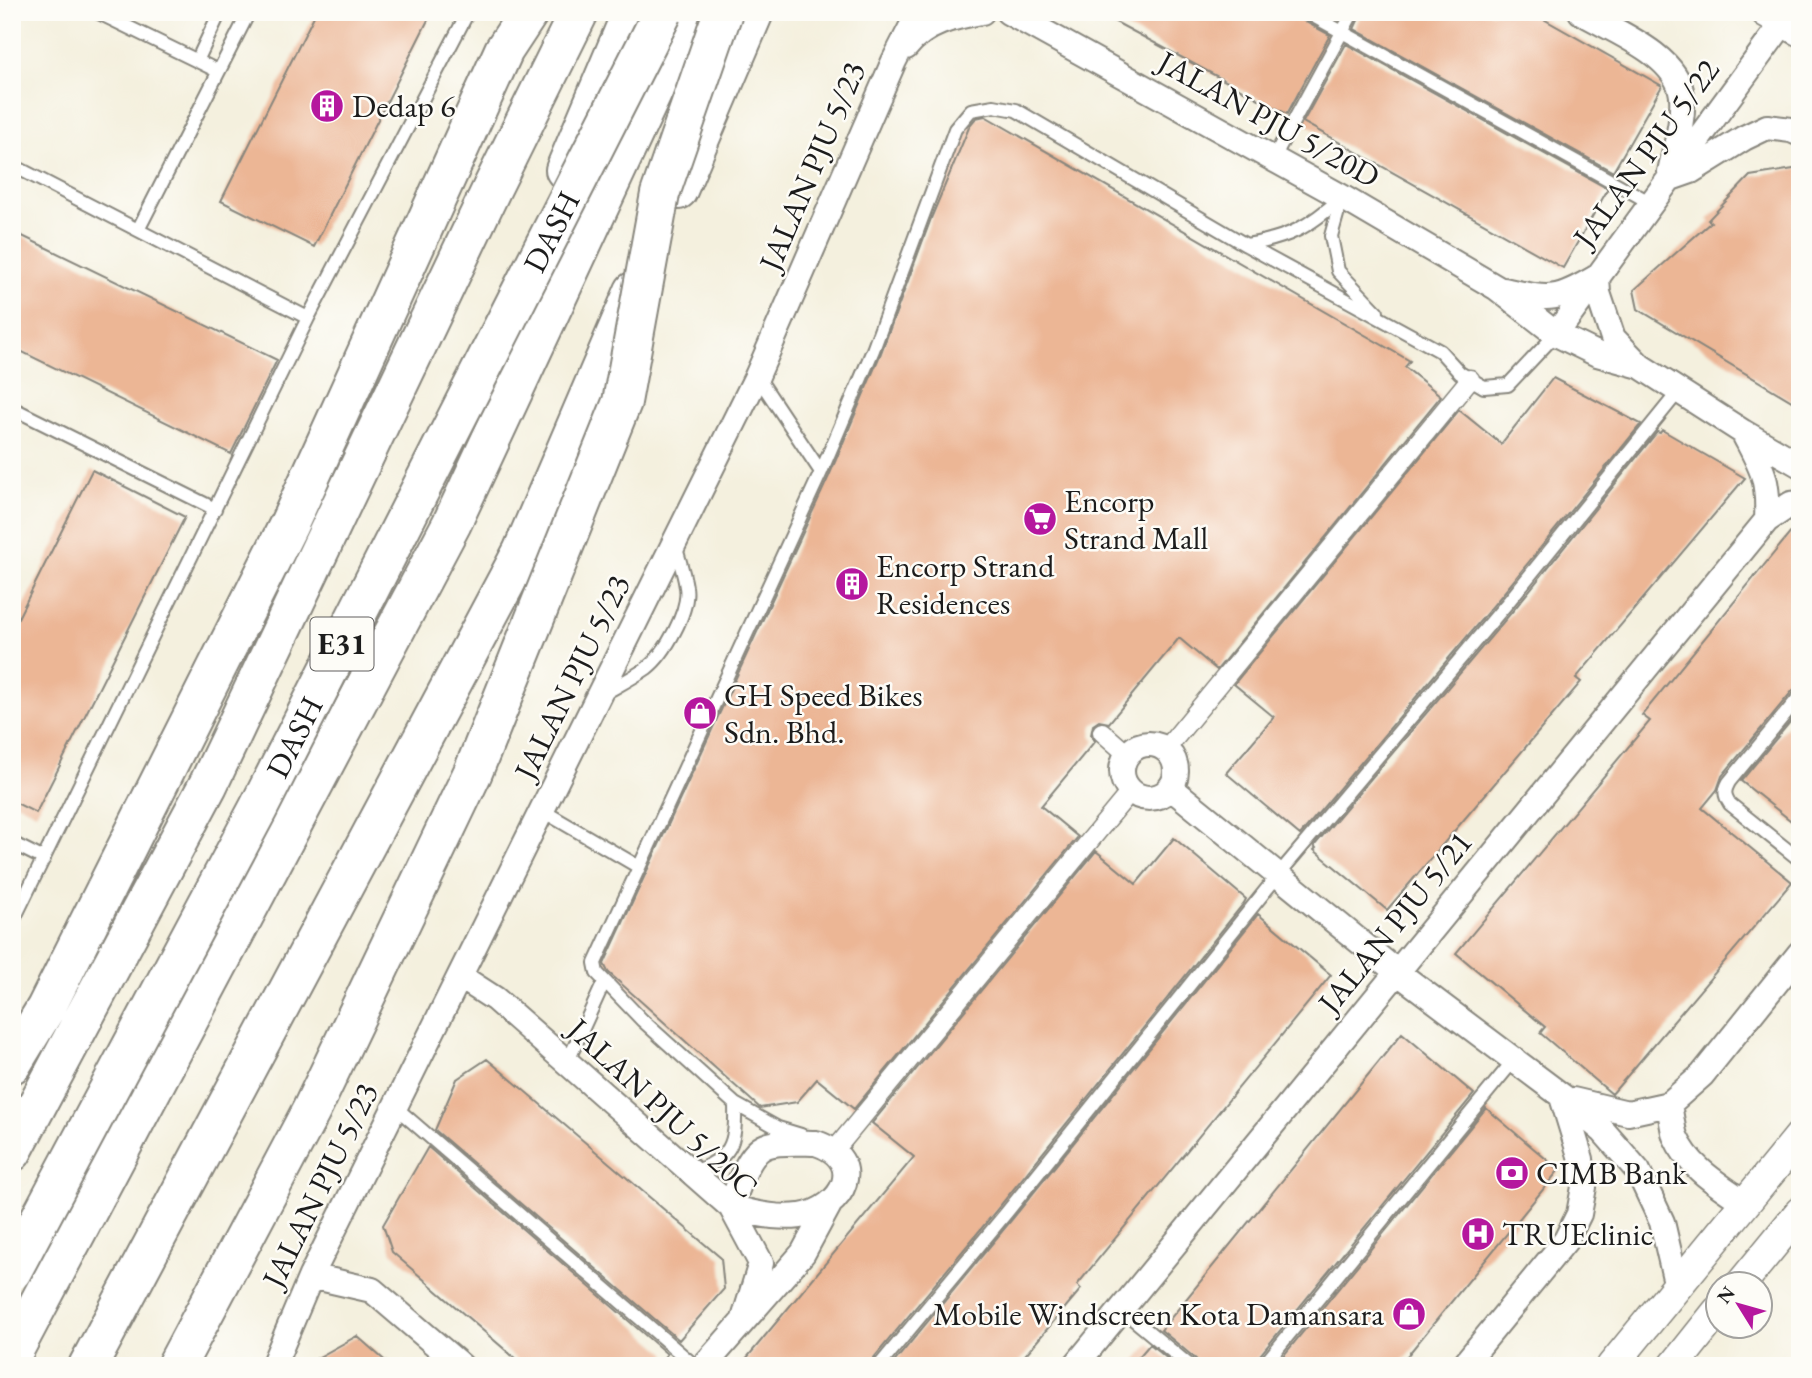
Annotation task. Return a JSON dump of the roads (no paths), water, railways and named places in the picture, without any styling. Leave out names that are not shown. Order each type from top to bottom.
[{"type":"highway","points":[[12,1064],[46,1008],[289,524],[504,50],[529,12]]},
{"type":"highway","name":"DASH","points":[[12,1152],[208,785],[492,188],[579,12]]},
{"type":"highway","points":[[452,523],[455,458],[474,388],[632,12]]},
{"type":"highway","name":"DASH","points":[[12,1271],[258,809],[663,12]]},
{"type":"highway","points":[[12,1354],[452,523],[690,12]]},
{"type":"highway","points":[[176,1366],[311,1111],[484,746],[622,402],[660,194],[723,12]]},
{"type":"highway","points":[[88,1366],[522,552],[754,12]]},
{"type":"street","name":"JALAN PJU 5/23","points":[[273,1366],[311,1276],[394,1106],[461,977],[757,376],[894,61],[919,12]]},
{"type":"street","points":[[894,61],[916,35],[933,25],[982,12]]},
{"type":"street","name":"JALAN PJU 5/20D","points":[[1008,12],[1342,197],[1497,288],[1556,334],[1597,354],[1640,366]]},
{"type":"street","points":[[1581,12],[1657,56],[1675,74],[1682,95],[1681,116],[1668,179]]},
{"type":"street","name":"JALAN PJU 5/22","points":[[1556,334],[1785,19]]},
{"type":"street","points":[[1668,179],[1691,171],[1744,138],[1768,127],[1800,134]]},
{"type":"street","name":"JALAN PJU 5/20D","points":[[1497,288],[1547,299],[1571,292],[1597,277],[1598,293],[1613,338],[1640,366],[1800,465]]},
{"type":"street","points":[[1166,749],[1470,379]]},
{"type":"street","points":[[1743,432],[1765,474],[1768,494],[1767,520]]},
{"type":"street","name":"JALAN PJU 5/21","points":[[1075,1366],[1767,520],[1791,504],[1800,503]]},
{"type":"street","points":[[1102,732],[1127,754]]},
{"type":"street","points":[[1150,744],[1166,749],[1171,755],[1176,772],[1171,788],[1156,798],[1138,797],[1130,792],[1125,785],[1121,769],[1127,754],[1142,745],[1150,744]]},
{"type":"street","points":[[1171,788],[1397,972],[1562,1096],[1603,1131],[1639,1171],[1662,1222],[1677,1287]]},
{"type":"street","points":[[825,1147],[1130,792]]},
{"type":"street","points":[[1562,1096],[1615,1112],[1628,1113],[1669,1104],[1702,1075],[1800,953]]},
{"type":"street","name":"JALAN PJU 5/20C","points":[[461,977],[495,999],[731,1208],[761,1263],[744,1319]]},
{"type":"street","points":[[1463,1366],[1566,1240],[1579,1214],[1584,1187],[1581,1158],[1562,1096]]},
{"type":"street","points":[[1669,1104],[1675,1134],[1688,1159],[1706,1176],[1745,1203]]},
{"type":"street","points":[[1612,1366],[1800,1136]]},
{"type":"street","points":[[766,1146],[825,1147],[844,1162],[846,1180],[838,1197],[829,1205],[802,1216],[781,1217],[758,1215],[731,1208],[744,1171],[758,1151],[766,1146]]},
{"type":"street","points":[[704,1366],[803,1253],[829,1205]]},
{"type":"street","points":[[1752,1270],[1800,1212]]},
{"type":"street","points":[[311,1276],[372,1290],[461,1366]]},
{"type":"street","points":[[1674,1366],[1703,1330]]},
{"type":"lane","points":[[97,12],[218,72]]},
{"type":"lane","points":[[197,61],[220,12]]},
{"type":"lane","points":[[138,230],[249,12]]},
{"type":"lane","points":[[12,923],[308,318],[468,12]]},
{"type":"lane","points":[[1306,12],[1651,203]]},
{"type":"lane","points":[[1273,159],[1353,12]]},
{"type":"lane","points":[[825,1147],[770,1124],[734,1104],[604,982],[597,973],[595,964],[821,472],[873,350],[956,129],[971,110],[994,106],[1016,110],[1247,245],[1440,351],[1460,373],[1485,387],[1508,385],[1556,334]]},
{"type":"lane","points":[[12,165],[308,318]]},
{"type":"lane","points":[[1247,245],[1278,240],[1315,221],[1342,197]]},
{"type":"lane","points":[[1342,197],[1331,236],[1338,271],[1385,320]]},
{"type":"lane","points":[[757,376],[821,472]]},
{"type":"lane","points":[[879,1366],[1007,1212],[1278,875],[1509,601],[1679,391]]},
{"type":"lane","points":[[12,408],[215,509]]},
{"type":"lane","points":[[599,697],[647,667],[661,654],[678,622],[686,604],[687,588],[675,545]]},
{"type":"lane","points":[[1800,696],[1725,790],[1730,804],[1800,860]]},
{"type":"lane","points":[[543,811],[639,867]]},
{"type":"lane","points":[[12,843],[44,859]]},
{"type":"lane","points":[[568,1063],[604,982]]},
{"type":"lane","points":[[1262,1366],[1514,1060]]},
{"type":"lane","points":[[692,1173],[715,1164],[726,1155],[734,1142],[734,1104]]},
{"type":"lane","points":[[394,1106],[695,1366]]},
{"type":"lane","points":[[1121,1310],[1190,1366]]},
{"type":"place","name":"Dedap 6","points":[[327,106]]},
{"type":"place","name":"Encorp Strand Mall","points":[[1040,519]]},
{"type":"place","name":"Encorp Strand Residences","points":[[852,584]]},
{"type":"place","name":"GH Speed Bikes Sdn. Bhd.","points":[[700,713]]},
{"type":"place","name":"CIMB Bank","points":[[1512,1173]]},
{"type":"place","name":"TRUEclinic","points":[[1478,1234]]},
{"type":"place","name":"Mobile Windscreen Kota Damansara","points":[[1409,1314]]}]
